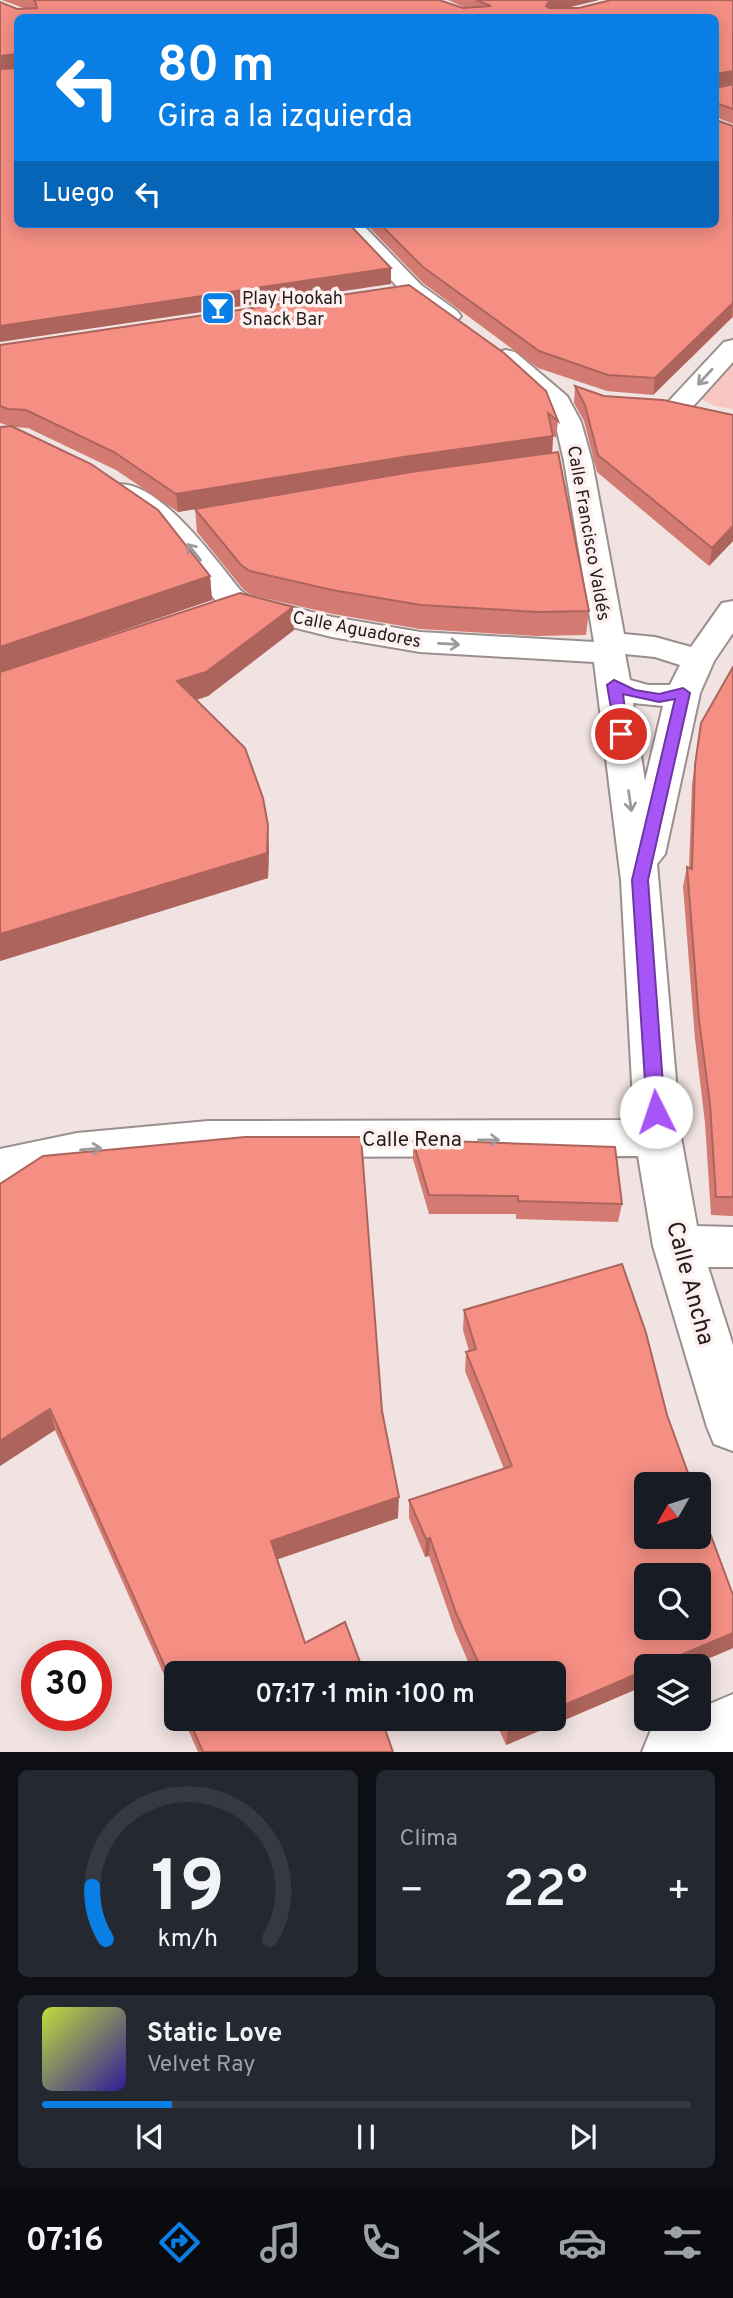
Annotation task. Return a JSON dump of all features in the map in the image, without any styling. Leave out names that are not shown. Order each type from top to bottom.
[{"type":"street","points":[[353,228],[402,292],[469,331]]},
{"type":"street","name":"Calle Francisco Valdés","points":[[492,347],[558,402],[578,410],[568,462],[611,661],[640,880],[658,1137]]},
{"type":"street","points":[[709,413],[665,406],[733,347]]},
{"type":"street","points":[[105,478],[185,523],[230,597],[239,604]]},
{"type":"street","points":[[201,617],[239,604]]},
{"type":"street","name":"Calle Aguadores","points":[[239,604],[332,627],[420,642],[611,661],[658,647],[676,651],[691,677]]},
{"type":"street","name":"Calle Francisco Valdés","points":[[640,880],[691,677],[733,610]]},
{"type":"street","points":[[611,661],[632,694],[659,698],[691,677]]},
{"type":"street","name":"Calle Rena","points":[[0,1168],[76,1151],[208,1139],[591,1140],[658,1137]]},
{"type":"street","name":"Calle Ancha","points":[[658,1137],[677,1246],[733,1427]]},
{"type":"street","points":[[677,1246],[733,1247]]},
{"type":"street","points":[[673,1752],[733,1724]]},
{"type":"shaded area","points":[[733,360],[733,409],[715,406],[700,398]]},
{"type":"building","points":[[33,0],[439,0],[463,8],[491,6],[476,0],[550,0],[546,6],[549,8],[579,8],[611,0],[730,0],[733,1],[733,71],[719,73],[719,14],[14,14],[14,54],[0,56],[0,2],[17,9],[37,8]]},
{"type":"building","points":[[14,68],[14,228],[353,228],[391,268],[0,326],[0,69]]},
{"type":"building","points":[[733,84],[733,109],[719,104],[719,87]]},
{"type":"building","points":[[719,121],[733,126],[733,303],[655,378],[608,375],[539,351],[423,267],[384,228],[719,228]]},
{"type":"building","points":[[409,285],[504,353],[546,391],[558,421],[548,413],[553,436],[176,494],[114,452],[26,410],[0,406],[0,345]]},
{"type":"building","points":[[575,386],[604,396],[663,400],[733,415],[733,526],[712,548],[598,455],[585,405]]},
{"type":"building","points":[[11,426],[91,464],[158,510],[210,576],[0,647],[0,427]]},
{"type":"building","points":[[558,452],[589,611],[537,612],[421,605],[332,590],[250,571],[241,565],[195,509],[411,472]]},
{"type":"building","points":[[240,593],[293,607],[206,672],[177,681],[245,748],[263,798],[268,825],[267,853],[0,934],[0,672]]},
{"type":"building","points":[[733,667],[733,1197],[716,1197],[710,1104],[699,1020],[687,867],[692,869],[695,765],[701,723]]},
{"type":"building","points":[[245,1137],[361,1137],[382,1411],[399,1497],[271,1541],[305,1643],[345,1622],[360,1661],[164,1661],[164,1665],[50,1409],[0,1441],[0,1184],[43,1156]]},
{"type":"building","points":[[413,1141],[615,1147],[622,1204],[518,1201],[518,1196],[429,1195]]},
{"type":"building","points":[[622,1264],[646,1333],[667,1415],[688,1472],[634,1472],[634,1549],[711,1549],[711,1536],[733,1595],[733,1633],[683,1654],[634,1654],[634,1675],[566,1704],[566,1661],[478,1661],[456,1613],[430,1538],[426,1539],[409,1500],[512,1466],[466,1352],[476,1349],[464,1310]]},
{"type":"building","points":[[194,1731],[386,1731],[393,1752],[203,1752]]},
{"type":"place","name":"Play Hookah Snack Bar","points":[[218,308]]},
{"type":"route","points":[[621,734],[614,685],[632,694],[659,698],[683,693],[640,880],[656,1112]]}]
